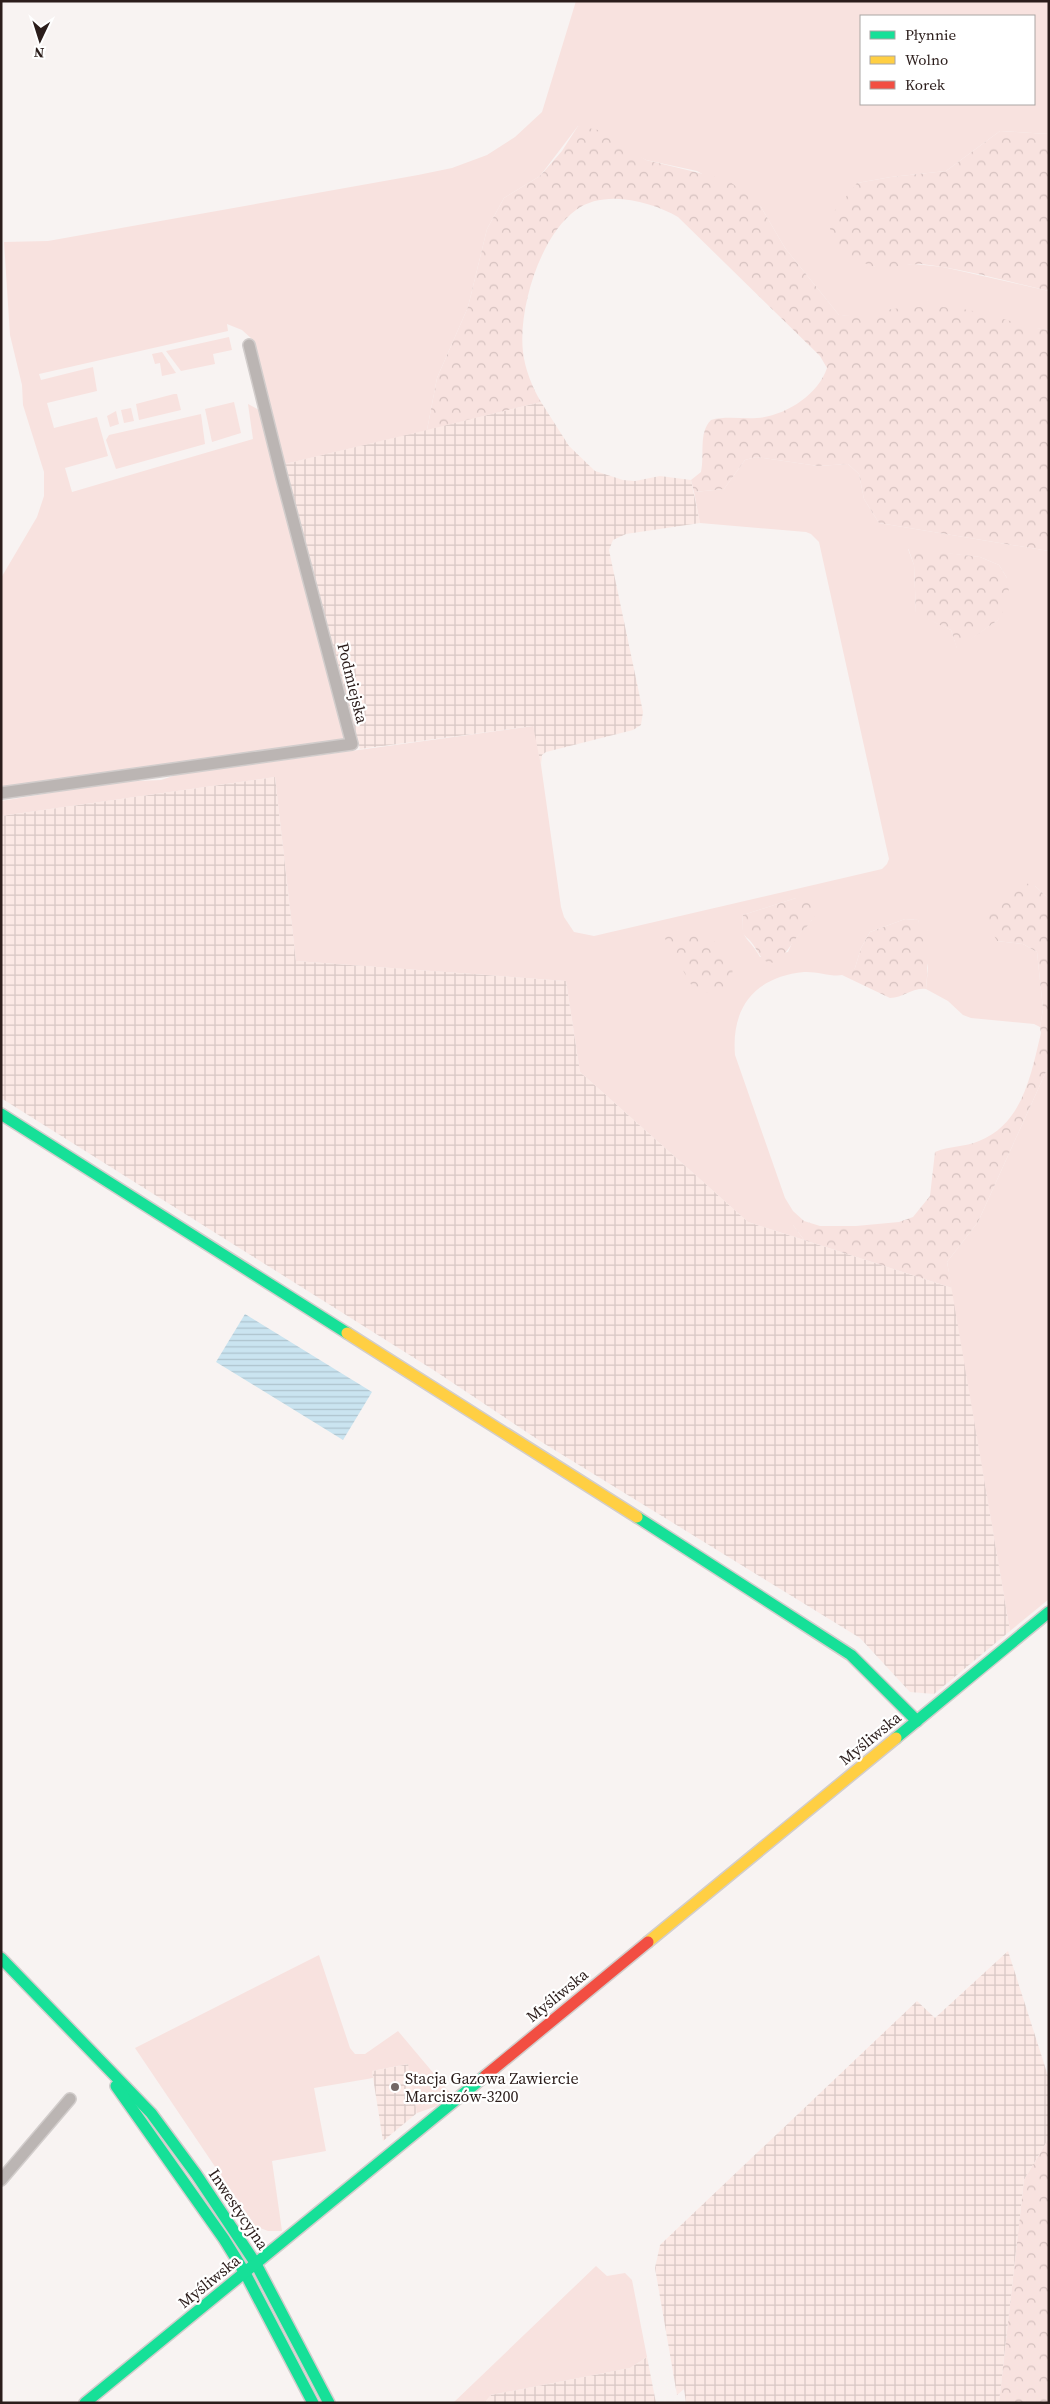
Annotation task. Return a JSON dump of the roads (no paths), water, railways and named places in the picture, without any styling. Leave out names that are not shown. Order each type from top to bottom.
[{"type":"street","name":"Podmiejska","points":[[1,793],[352,744],[249,345]]},
{"type":"street","points":[[1,1114],[804,1623],[851,1655],[874,1675],[917,1721]]},
{"type":"street","name":"Myśliwska","points":[[85,2403],[1049,1612]]},
{"type":"street","name":"Inwestycyjna","points":[[1,1958],[151,2113],[196,2174],[256,2264],[329,2403]]},
{"type":"street","name":"Inwestycyjna","points":[[93,2054],[224,2240],[245,2273],[313,2403]]},
{"type":"street","points":[[1,2180],[70,2099]]},
{"type":"water","points":[[245,1314],[372,1392],[343,1440],[216,1362]]},
{"type":"place","name":"Stacja Gazowa Zawiercie Marciszów-3200","points":[[395,2087]]}]
